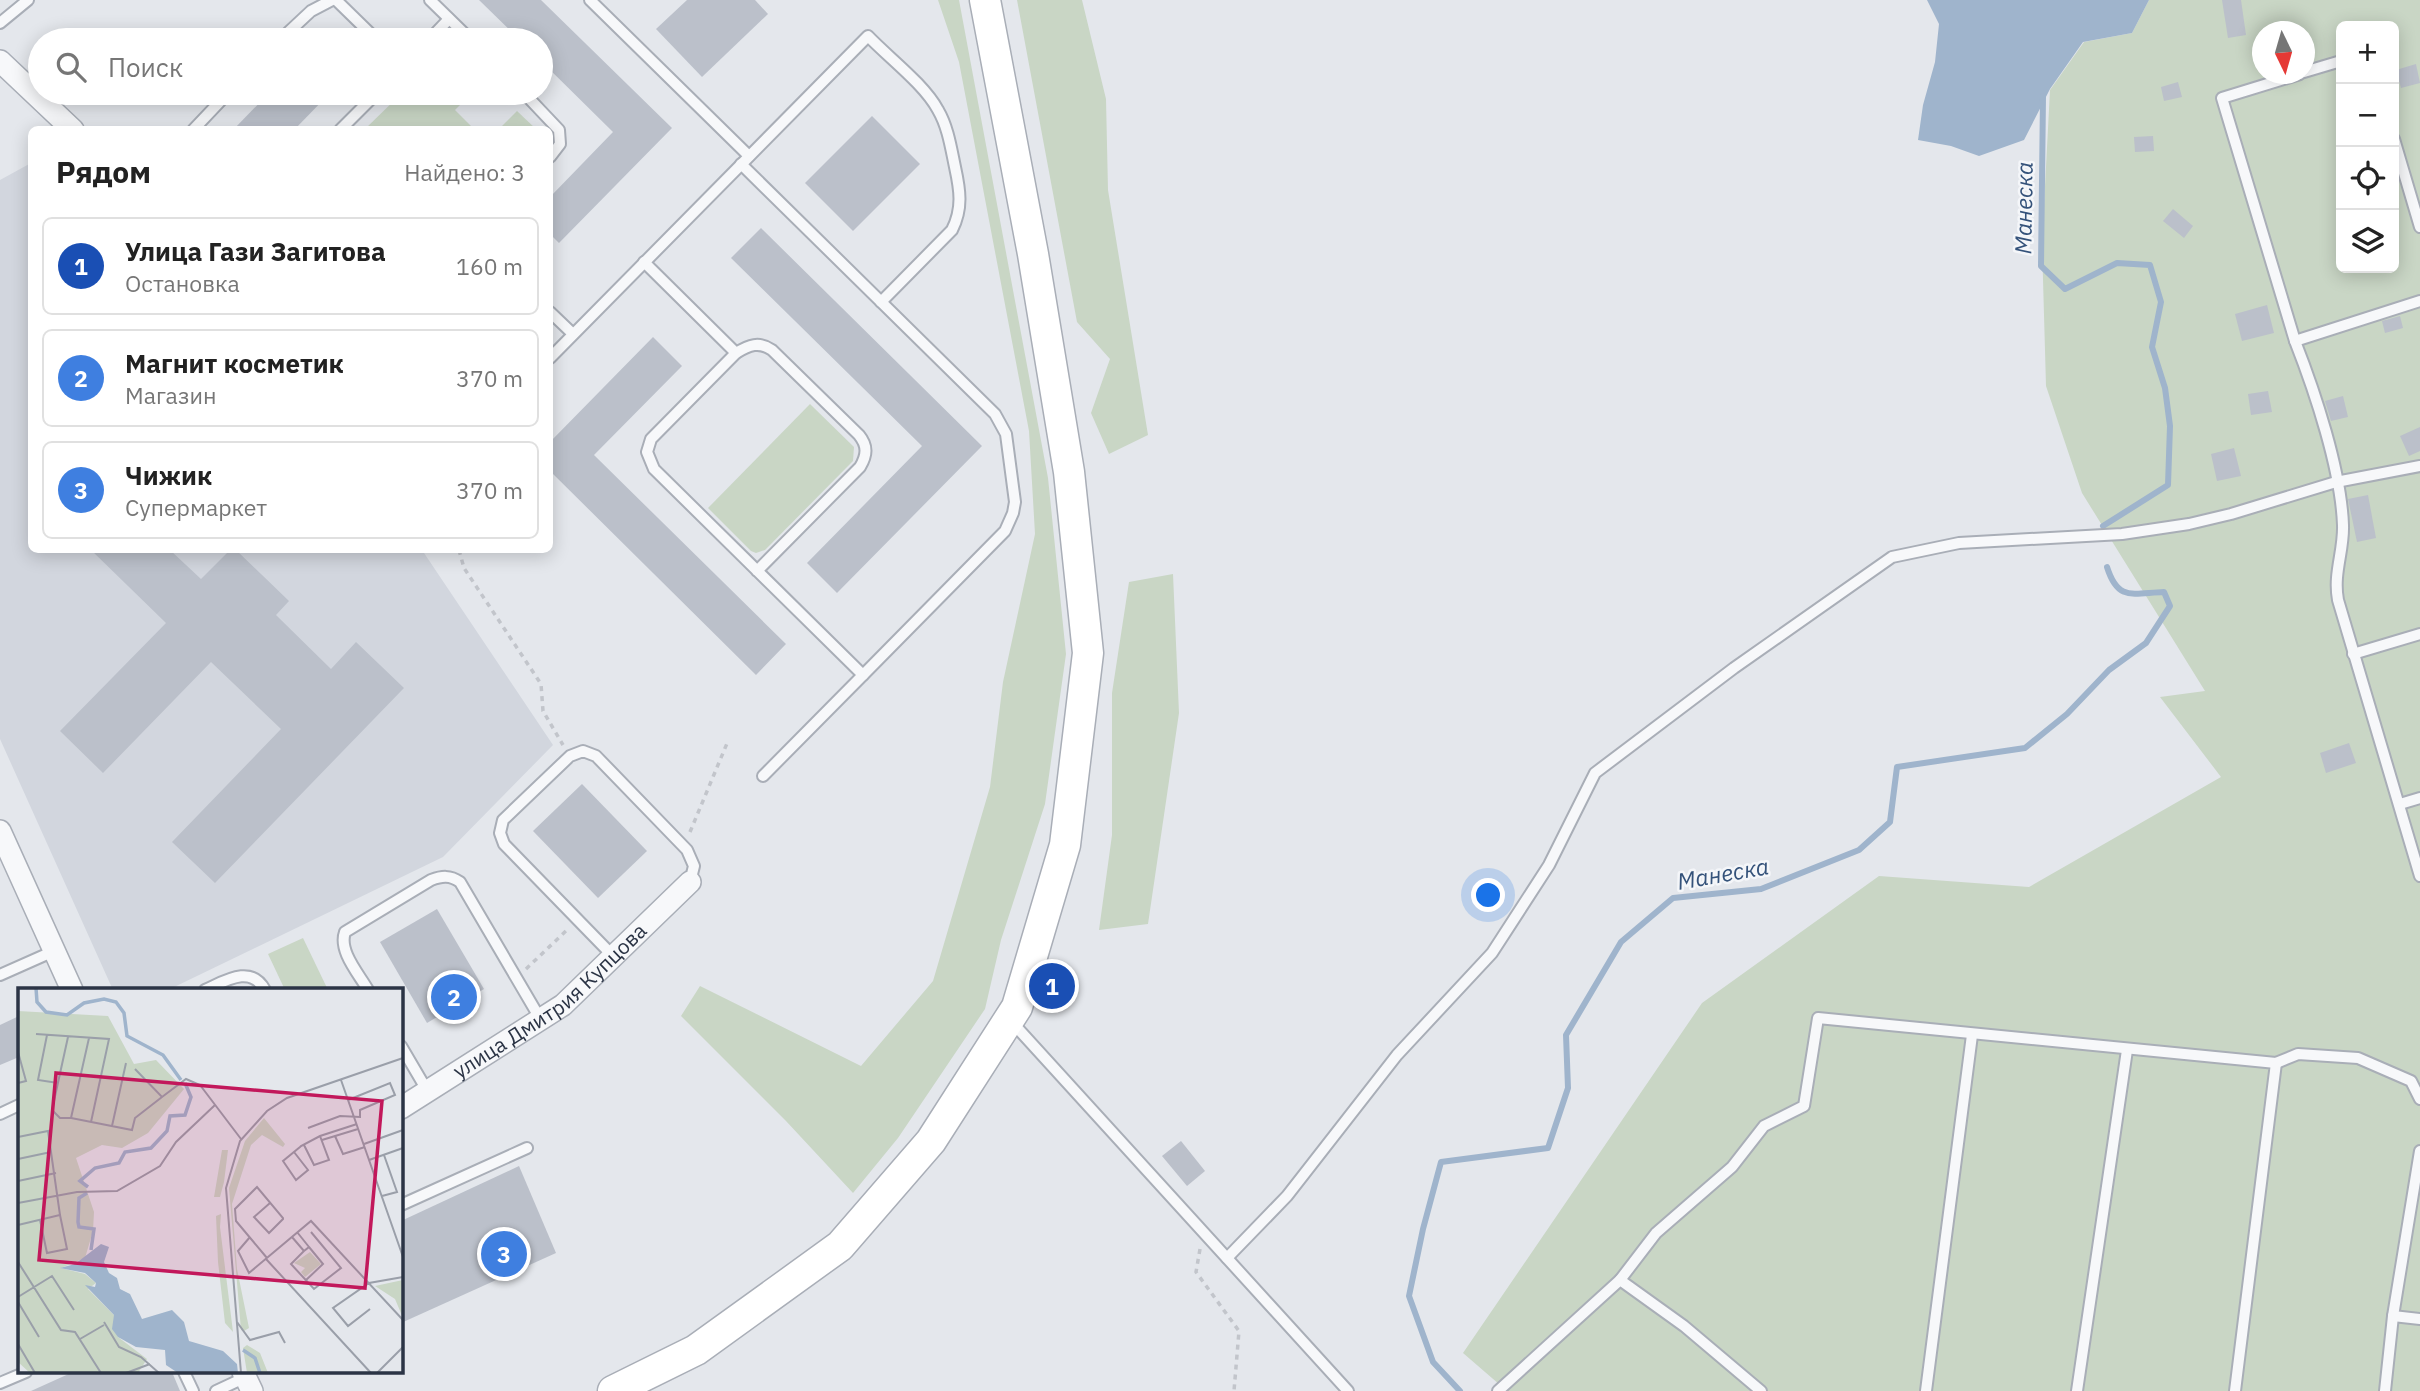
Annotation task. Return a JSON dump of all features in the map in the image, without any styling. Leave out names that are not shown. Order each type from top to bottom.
[{"type":"main road","points":[[613,1391],[695,1350],[841,1246],[931,1141],[1017,1007],[1065,845],[1088,653],[1069,472],[1033,254],[985,0]]},
{"type":"street","points":[[0,61],[28,87]]},
{"type":"street","points":[[47,105],[69,126]]},
{"type":"street","points":[[0,831],[71,988]]},
{"type":"street","name":"улица Дмитрия Купцова","points":[[402,1107],[562,1005],[690,882]]},
{"type":"lane","points":[[0,23],[28,0]]},
{"type":"lane","points":[[293,28],[307,14],[334,0],[364,28]]},
{"type":"lane","points":[[430,0],[458,28]]},
{"type":"lane","points":[[590,0],[881,302],[995,414],[1008,444],[1014,502],[1010,522],[1004,531],[763,776]]},
{"type":"lane","points":[[440,28],[449,19]]},
{"type":"lane","points":[[553,355],[868,36],[934,103],[945,124],[959,185],[960,207],[952,230],[881,302]]},
{"type":"lane","points":[[2315,69],[2336,63]]},
{"type":"lane","points":[[2267,84],[2222,98],[2316,404],[2336,482],[2343,524],[2336,569],[2336,589],[2420,876]]},
{"type":"lane","points":[[197,126],[217,105]]},
{"type":"lane","points":[[345,126],[365,105]]},
{"type":"lane","points":[[535,105],[559,131],[560,144],[553,153]]},
{"type":"lane","points":[[2396,147],[2420,227]]},
{"type":"lane","points":[[644,262],[736,353]]},
{"type":"lane","points":[[2295,341],[2420,301]]},
{"type":"lane","points":[[553,315],[573,334]]},
{"type":"lane","points":[[757,571],[860,467],[866,452],[859,435],[772,350],[758,344],[748,345],[736,353],[650,439],[647,452],[654,469],[757,571],[863,675]]},
{"type":"lane","points":[[1227,1258],[1287,1196],[1397,1055],[1492,953],[1549,865],[1595,772],[1734,668],[1892,557],[1959,543],[2122,534],[2189,524],[2336,482],[2420,466]]},
{"type":"lane","points":[[2353,654],[2420,634]]},
{"type":"lane","points":[[613,957],[504,844],[500,833],[503,820],[570,756],[583,751],[596,756],[684,846],[693,858],[690,882]]},
{"type":"lane","points":[[2400,804],[2420,798]]},
{"type":"lane","points":[[368,988],[342,944],[345,932],[441,876],[449,877],[460,882],[541,1020]]},
{"type":"lane","points":[[0,975],[54,951]]},
{"type":"lane","points":[[210,988],[243,975],[258,981],[263,988]]},
{"type":"lane","points":[[1009,1018],[1348,1391]]},
{"type":"lane","points":[[1498,1391],[1620,1280],[1656,1233],[1732,1167],[1763,1126],[1804,1106],[1818,1018],[2276,1063],[2298,1054],[2358,1058],[2411,1081],[2420,1099]]},
{"type":"lane","points":[[1926,1391],[1972,1035]]},
{"type":"lane","points":[[2077,1391],[2127,1050]]},
{"type":"lane","points":[[2235,1391],[2276,1063]]},
{"type":"lane","points":[[406,1066],[428,1092]]},
{"type":"lane","points":[[0,1114],[18,1105]]},
{"type":"lane","points":[[402,1205],[527,1148]]},
{"type":"lane","points":[[2385,1391],[2393,1316],[2420,1151]]},
{"type":"lane","points":[[1620,1280],[1684,1326],[1762,1391]]},
{"type":"lane","points":[[2393,1316],[2420,1319]]},
{"type":"lane","points":[[0,1383],[21,1374]]},
{"type":"lane","points":[[185,1374],[193,1391]]},
{"type":"lane","points":[[216,1391],[247,1380]]},
{"type":"path","points":[[460,553],[464,568],[541,684],[543,712],[570,756]]},
{"type":"path","points":[[684,846],[728,741]]},
{"type":"path","points":[[516,979],[577,920]]},
{"type":"path","points":[[1203,1230],[1196,1272],[1239,1331],[1234,1391]]},
{"type":"shaded area","points":[[28,165],[28,553],[424,553],[553,745],[443,857],[172,988],[112,988],[0,739],[0,180]]},
{"type":"green space","points":[[938,0],[959,0],[1048,478],[1066,654],[1045,804],[1001,940],[985,1009],[898,1138],[853,1193],[786,1121],[681,1016],[700,986],[861,1066],[933,981],[990,787],[1003,682],[1035,534],[1029,431],[959,62]]},
{"type":"green space","points":[[1017,0],[1082,0],[1106,99],[1108,190],[1148,435],[1109,454],[1091,413],[1110,359],[1077,322]]},
{"type":"green space","points":[[2149,0],[2420,0],[2420,1391],[1507,1391],[1463,1353],[1702,1003],[1879,876],[2029,887],[2221,777],[2160,697],[2205,691],[2082,493],[2046,386],[2042,244],[2050,90],[2084,42],[2132,33]]},
{"type":"green space","points":[[390,105],[460,105],[455,110],[471,126],[368,126]]},
{"type":"green space","points":[[517,111],[533,126],[502,126]]},
{"type":"green space","points":[[810,404],[854,447],[853,461],[765,550],[756,553],[708,508]]},
{"type":"green space","points":[[1173,574],[1179,713],[1148,924],[1099,930],[1112,835],[1112,693],[1129,582]]},
{"type":"green space","points":[[303,938],[327,988],[284,988],[268,954]]},
{"type":"water","points":[[1927,0],[2149,0],[2132,33],[2083,42],[2050,89],[2024,140],[1979,156],[1951,146],[1918,140],[1923,105],[1935,62],[1939,24]]},
{"type":"building","points":[[479,0],[541,0],[672,128],[559,243],[553,237],[553,194],[613,132],[553,73],[553,28],[508,28]]},
{"type":"building","points":[[687,0],[755,0],[768,14],[702,77],[656,29]]},
{"type":"building","points":[[2222,0],[2241,0],[2246,35],[2228,38]]},
{"type":"building","points":[[2416,64],[2420,83],[2401,88],[2399,69]]},
{"type":"building","points":[[2178,82],[2182,97],[2164,101],[2161,87]]},
{"type":"building","points":[[257,105],[318,105],[298,126],[237,126]]},
{"type":"building","points":[[872,116],[920,164],[853,231],[805,183]]},
{"type":"building","points":[[2153,136],[2154,151],[2135,152],[2134,137]]},
{"type":"building","points":[[2173,209],[2193,226],[2184,238],[2163,221]]},
{"type":"building","points":[[761,228],[982,446],[837,593],[807,563],[922,446],[731,258]]},
{"type":"building","points":[[2267,305],[2274,333],[2242,341],[2235,314]]},
{"type":"building","points":[[2400,316],[2403,328],[2385,333],[2382,321]]},
{"type":"building","points":[[653,337],[682,366],[594,455],[786,644],[756,675],[553,474],[553,439]]},
{"type":"building","points":[[2268,391],[2272,412],[2251,415],[2248,394]]},
{"type":"building","points":[[2343,396],[2348,417],[2331,421],[2325,401]]},
{"type":"building","points":[[2420,427],[2420,451],[2409,456],[2400,436]]},
{"type":"building","points":[[2234,448],[2241,476],[2217,481],[2211,454]]},
{"type":"building","points":[[2368,495],[2376,538],[2357,542],[2348,499]]},
{"type":"building","points":[[94,553],[173,553],[201,579],[227,553],[239,553],[289,601],[276,615],[331,669],[356,642],[404,688],[215,883],[172,842],[281,729],[211,662],[103,773],[60,731],[166,623]]},
{"type":"building","points":[[2349,743],[2356,763],[2326,773],[2320,753]]},
{"type":"building","points":[[582,784],[647,851],[598,898],[533,831]]},
{"type":"building","points":[[437,909],[484,989],[427,1023],[380,942]]},
{"type":"building","points":[[18,1016],[18,1057],[0,1065],[0,1025]]},
{"type":"building","points":[[1181,1141],[1205,1171],[1187,1186],[1162,1156]]},
{"type":"building","points":[[519,1166],[556,1253],[402,1323],[402,1221]]},
{"type":"building","points":[[69,1374],[173,1374],[180,1391],[31,1391]]},
{"type":"waterway","name":"Манеска","points":[[2043,96],[2041,266],[2065,289],[2117,263],[2150,265],[2161,302],[2152,347],[2165,388],[2170,426],[2168,485],[2103,526]]},
{"type":"waterway","name":"Манеска","points":[[1460,1391],[1433,1362],[1409,1296],[1441,1162],[1548,1148],[1568,1088],[1566,1035],[1621,942],[1673,898],[1761,889],[1859,850],[1890,822],[1897,767],[2025,748],[2067,714],[2109,670],[2146,643],[2170,606],[2164,592],[2135,594],[2122,591],[2116,586],[2107,567]]},
{"type":"place","name":"Улица Гази Загитова","points":[[1052,986]]},
{"type":"place","name":"Магнит косметик","points":[[454,997]]},
{"type":"place","name":"Чижик","points":[[504,1254]]}]
